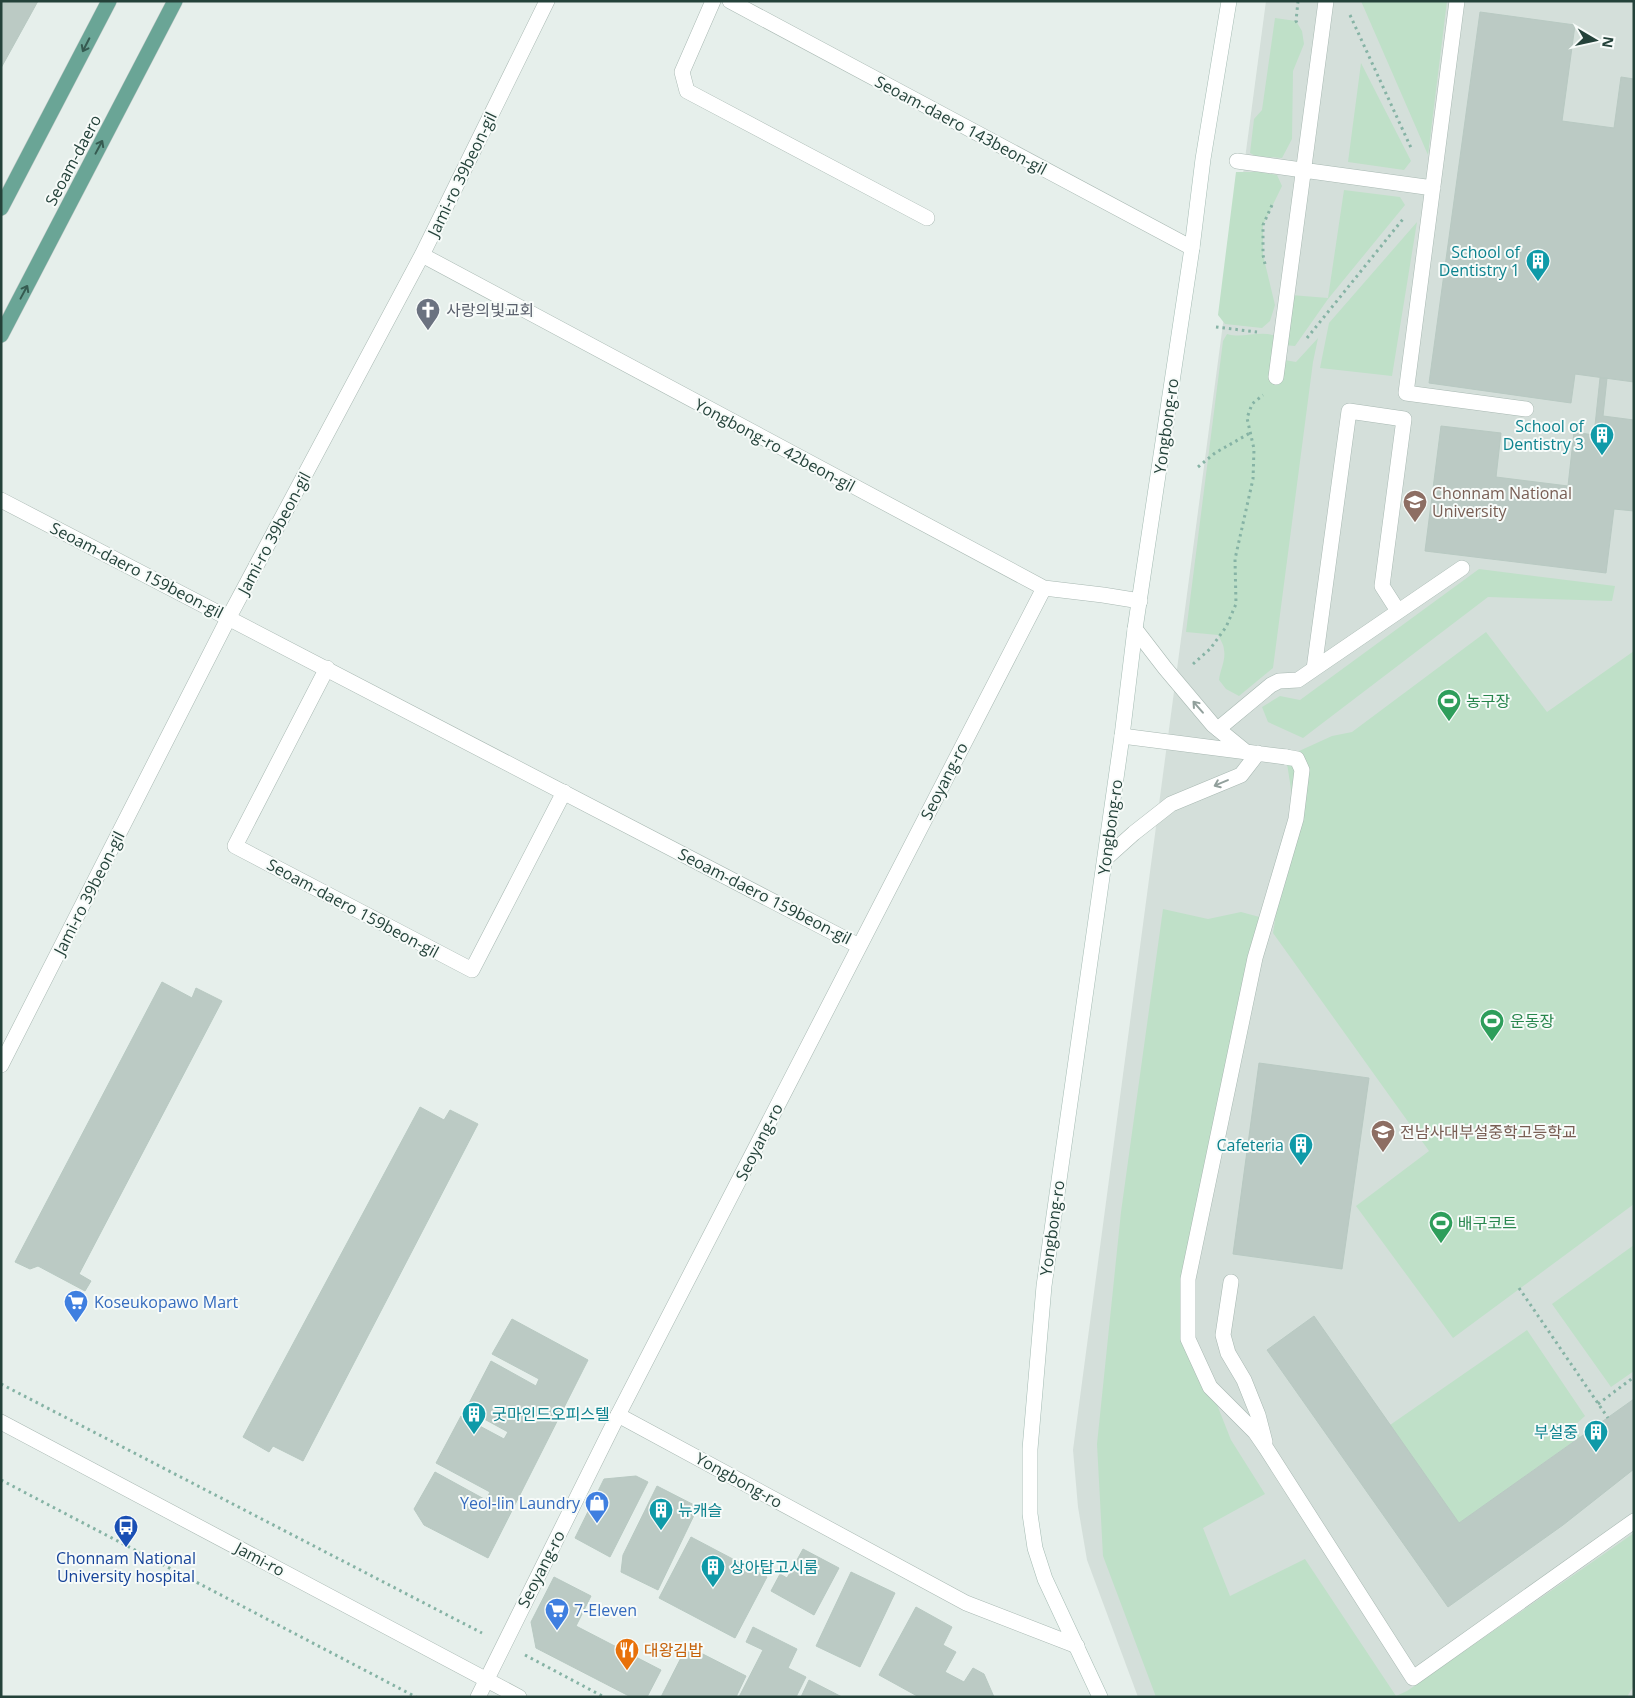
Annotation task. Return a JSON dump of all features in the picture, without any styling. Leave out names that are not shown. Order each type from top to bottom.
[{"type":"main road","points":[[1,208],[108,1]]},
{"type":"main road","name":"Seoam-daero","points":[[1,335],[175,1]]},
{"type":"street","name":"Jami-ro 39beon-gil","points":[[1,1065],[230,618],[422,255],[547,1]]},
{"type":"street","points":[[713,1],[682,72],[687,91],[928,218]]},
{"type":"street","name":"Seoam-daero 143beon-gil","points":[[730,1],[1192,248]]},
{"type":"street","name":"Yongbong-ro","points":[[1100,1697],[1045,1579],[1035,1548],[1030,1514],[1030,1449],[1044,1286],[1105,859],[1135,630],[1192,248],[1203,159],[1229,1]]},
{"type":"street","points":[[1276,378],[1326,1]]},
{"type":"street","points":[[1457,1],[1406,393],[1526,409]]},
{"type":"street","points":[[1237,161],[1433,188]]},
{"type":"street","name":"Yongbong-ro 42beon-gil","points":[[422,255],[1044,588],[1140,601]]},
{"type":"street","points":[[1314,669],[1349,410],[1404,419],[1382,586],[1398,611]]},
{"type":"street","name":"Seoam-daero 159beon-gil","points":[[1,500],[860,946]]},
{"type":"street","points":[[1218,729],[1270,685],[1279,681],[1298,680],[1462,568]]},
{"type":"street","name":"Seoyang-ro","points":[[478,1697],[618,1415],[1044,588]]},
{"type":"street","points":[[1135,630],[1164,668],[1218,729],[1252,752]]},
{"type":"street","name":"Seoam-daero 159beon-gil","points":[[327,668],[235,846],[472,970],[564,792]]},
{"type":"street","points":[[1122,736],[1297,759],[1302,770],[1296,819],[1255,958],[1188,1279],[1188,1339],[1210,1387],[1255,1432],[1413,1678],[1634,1520]]},
{"type":"street","points":[[1105,859],[1171,804],[1240,775],[1252,752]]},
{"type":"street","points":[[1231,1282],[1224,1335],[1228,1353],[1244,1380],[1258,1415],[1266,1448]]},
{"type":"street","name":"Yongbong-ro","points":[[618,1415],[966,1604],[1077,1646]]},
{"type":"street","name":"Jami-ro","points":[[1,1422],[519,1697]]},
{"type":"path","points":[[1198,467],[1215,453],[1250,433]]},
{"type":"path","points":[[1519,1288],[1608,1418]]},
{"type":"path","points":[[1598,1404],[1634,1376]]},
{"type":"path","points":[[1,1384],[604,1697]]},
{"type":"path","points":[[1,1480],[416,1697]]},
{"type":"shaded area","name":"Chonnam National University","points":[[1266,1],[1634,1],[1634,1697],[1138,1697],[1087,1560],[1078,1507],[1073,1450]]},
{"type":"green space","points":[[1361,1],[1447,1],[1428,155]]},
{"type":"green space","points":[[1275,18],[1296,21],[1302,31],[1304,44],[1293,71],[1292,139],[1282,158],[1255,156],[1250,153],[1254,119],[1262,110]]},
{"type":"green space","points":[[1361,63],[1411,161],[1404,170],[1348,162]]},
{"type":"green space","points":[[1236,172],[1259,172],[1277,175],[1282,186],[1263,225],[1263,255],[1275,305],[1270,321],[1262,328],[1225,324],[1218,315]]},
{"type":"green space","points":[[1344,190],[1400,197],[1405,205],[1328,299],[1295,346],[1284,345],[1291,295],[1328,298]]},
{"type":"green space","points":[[1417,222],[1392,376],[1320,368],[1329,323]]},
{"type":"green space","points":[[1227,334],[1239,336],[1270,334],[1276,336],[1273,358],[1296,362],[1318,338],[1313,362],[1273,668],[1239,696],[1226,689],[1219,680],[1224,654],[1218,635],[1186,632],[1223,341]]},
{"type":"green space","points":[[1479,569],[1615,586],[1612,601],[1488,597],[1303,738],[1268,722],[1262,707],[1280,696],[1300,700]]},
{"type":"green space","name":"운동장","points":[[1486,632],[1547,712],[1634,651],[1634,1204],[1453,1338],[1356,1206],[1429,1151],[1273,933],[1293,802],[1286,757],[1332,736],[1352,732]]},
{"type":"green space","points":[[1163,909],[1208,919],[1241,912],[1267,919],[1188,1279],[1188,1339],[1231,1440],[1265,1494],[1203,1528],[1230,1596],[1305,1559],[1396,1696],[1407,1691],[1634,1533],[1634,1685],[1627,1697],[1156,1697],[1103,1556],[1097,1444],[1121,1212]]},
{"type":"green space","points":[[1634,1245],[1634,1371],[1611,1387],[1552,1304]]},
{"type":"green space","points":[[1527,1330],[1585,1416],[1574,1426],[1580,1437],[1459,1523],[1390,1425]]},
{"type":"building","points":[[1,1],[38,1],[1,68]]},
{"type":"building","name":"School of Dentistry 1","points":[[1480,12],[1575,25],[1562,121],[1614,128],[1621,77],[1634,79],[1634,382],[1575,374],[1571,403],[1429,383]]},
{"type":"building","name":"School of Dentistry 3","points":[[1600,378],[1607,378],[1603,416],[1634,420],[1634,511],[1614,509],[1606,573],[1425,551],[1441,426],[1501,433],[1496,477],[1568,486],[1574,432],[1594,435]]},
{"type":"building","points":[[162,982],[192,998],[196,988],[222,1001],[79,1274],[91,1281],[85,1291],[38,1266],[30,1269],[15,1262]]},
{"type":"building","name":"Cafeteria","points":[[1259,1063],[1369,1078],[1342,1269],[1233,1254]]},
{"type":"building","points":[[420,1107],[444,1120],[450,1110],[478,1124],[303,1461],[273,1446],[269,1452],[243,1437]]},
{"type":"building","name":"부설중","points":[[1314,1316],[1459,1523],[1634,1399],[1634,1469],[1563,1525],[1448,1607],[1267,1350]]},
{"type":"building","name":"굿마인드오피스텔","points":[[512,1319],[588,1360],[488,1558],[424,1525],[414,1509],[435,1472],[486,1500],[490,1492],[436,1463],[461,1416],[504,1439],[508,1432],[466,1409],[491,1361],[536,1386],[539,1379],[492,1354]]},
{"type":"building","points":[[636,1476],[648,1482],[610,1557],[575,1538],[604,1479]]},
{"type":"building","name":"뉴캐슬","points":[[657,1486],[698,1507],[658,1590],[621,1572],[623,1555]]},
{"type":"building","name":"상아탑고시룸","points":[[691,1537],[767,1577],[735,1638],[659,1598]]},
{"type":"building","points":[[803,1549],[839,1568],[814,1615],[771,1591],[780,1574],[787,1578]]},
{"type":"building","points":[[851,1572],[895,1593],[860,1667],[816,1646]]},
{"type":"building","points":[[554,1577],[591,1596],[576,1626],[661,1670],[647,1697],[631,1697],[536,1648],[531,1622]]},
{"type":"building","points":[[916,1607],[952,1627],[943,1645],[956,1652],[945,1672],[964,1682],[973,1668],[984,1674],[994,1697],[919,1697],[879,1675]]},
{"type":"building","points":[[753,1627],[797,1649],[788,1668],[806,1677],[796,1697],[739,1697],[763,1650],[746,1642]]},
{"type":"building","points":[[687,1646],[746,1676],[736,1697],[661,1697]]},
{"type":"building","points":[[809,1680],[842,1697],[801,1697]]},
{"type":"place","name":"School of Dentistry 1","points":[[1538,282]]},
{"type":"place","name":"사랑의빛교회","points":[[428,331]]},
{"type":"place","name":"School of Dentistry 3","points":[[1602,456]]},
{"type":"place","name":"Chonnam National University","points":[[1415,523]]},
{"type":"place","name":"농구장","points":[[1449,722]]},
{"type":"place","name":"운동장","points":[[1492,1042]]},
{"type":"place","name":"전남사대부설중학고등학교","points":[[1383,1153]]},
{"type":"place","name":"Cafeteria","points":[[1301,1166]]},
{"type":"place","name":"배구코트","points":[[1441,1244]]},
{"type":"place","name":"Koseukopawo Mart","points":[[76,1323]]},
{"type":"place","name":"굿마인드오피스텔","points":[[474,1435]]},
{"type":"place","name":"부설중","points":[[1596,1453]]},
{"type":"place","name":"Yeol-lin Laundry","points":[[597,1524]]},
{"type":"place","name":"뉴캐슬","points":[[661,1531]]},
{"type":"place","name":"Chonnam National University hospital","points":[[126,1548]]},
{"type":"place","name":"상아탑고시룸","points":[[713,1588]]},
{"type":"place","name":"7-Eleven","points":[[557,1631]]},
{"type":"place","name":"대왕김밥","points":[[627,1671]]}]
